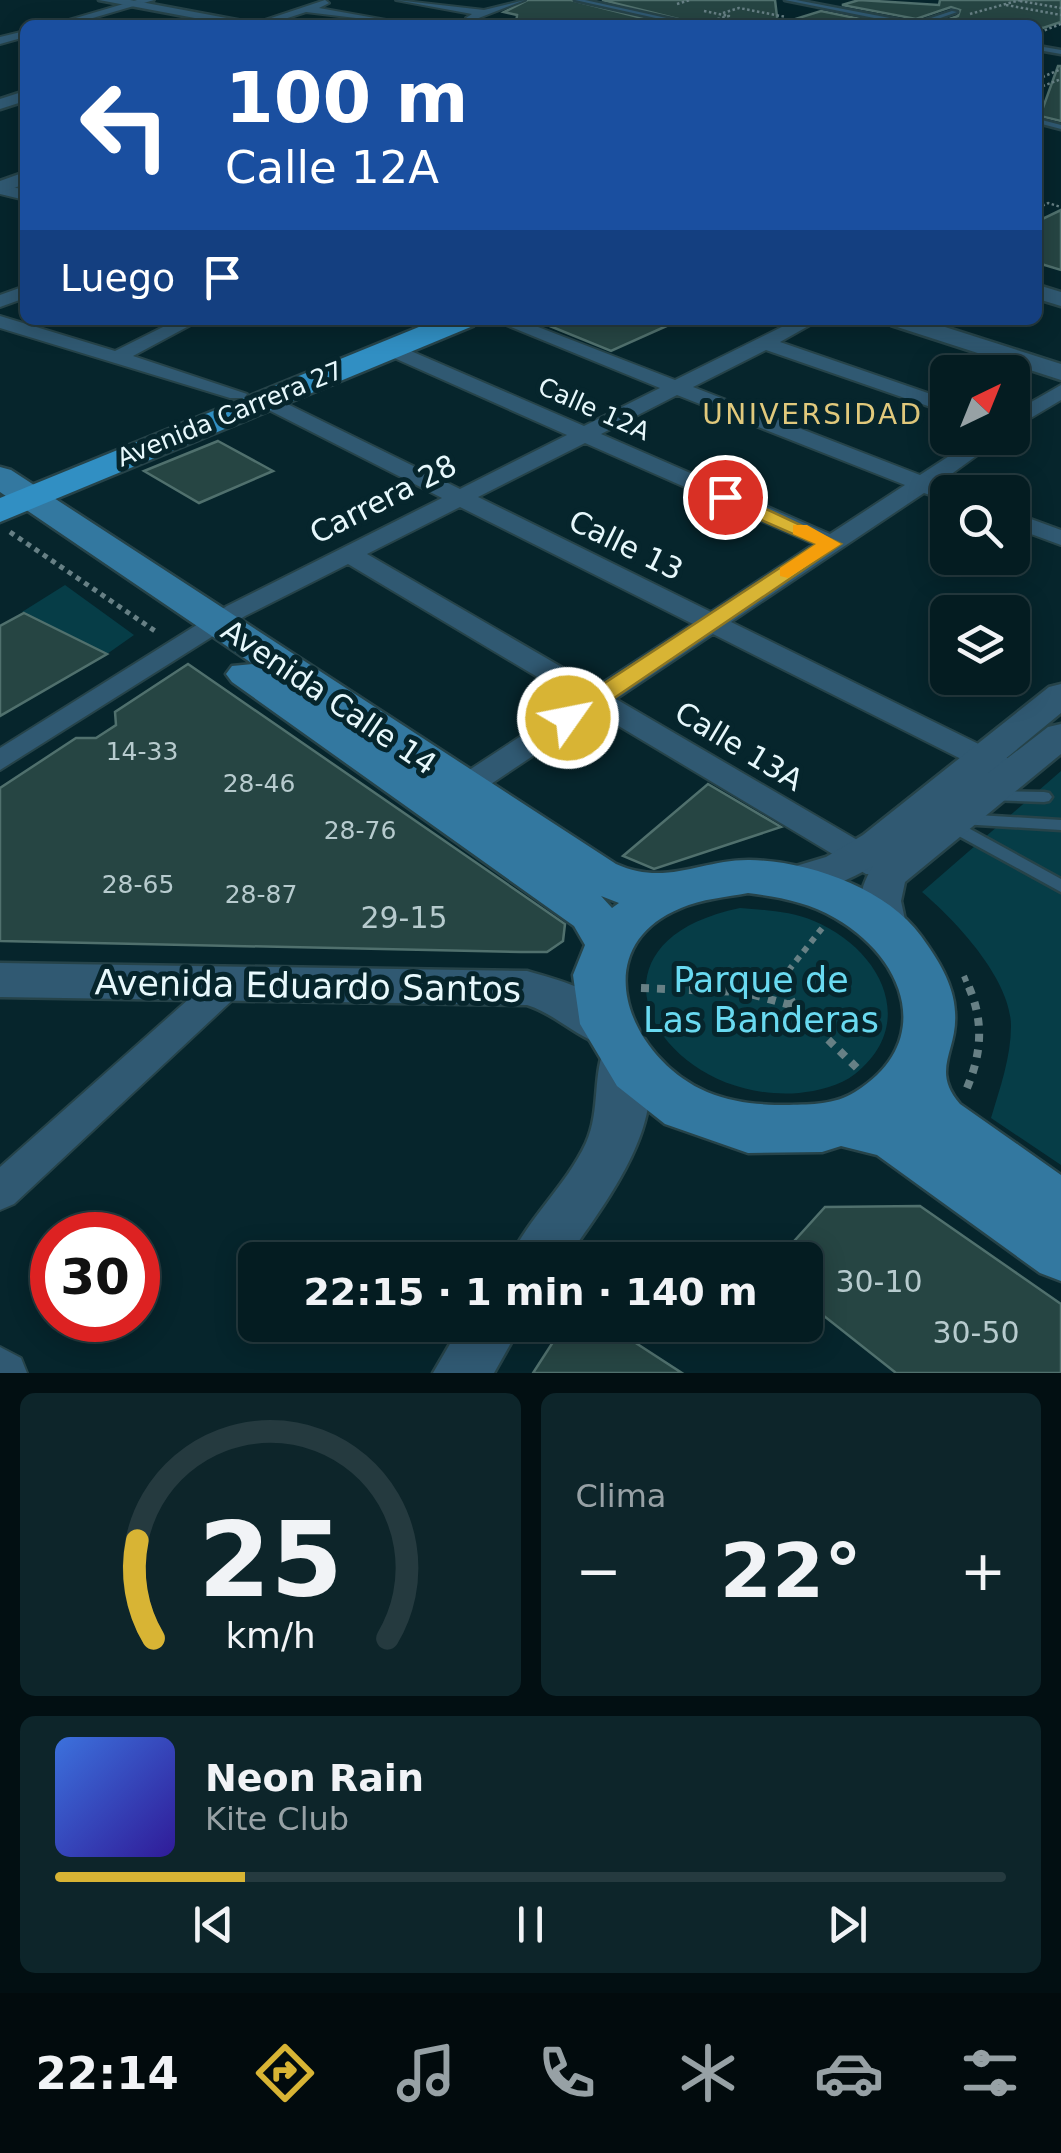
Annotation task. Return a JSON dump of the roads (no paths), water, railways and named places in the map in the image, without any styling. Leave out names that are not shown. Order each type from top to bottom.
[{"type":"main road","name":"Avenida Carrera 27","points":[[7,500],[411,325]]},
{"type":"main road","name":"Avenida Carrera 27","points":[[250,397],[450,325]]},
{"type":"main road","name":"Avenida Calle 14","points":[[7,500],[591,914],[608,1004],[669,1098],[698,1114],[746,1129],[798,1133],[884,1099]]},
{"type":"main road","name":"Avenida Calle 14","points":[[192,633],[465,787],[598,876],[642,891],[669,890]]},
{"type":"main road","points":[[608,1004],[644,904],[669,890],[707,879],[748,876],[870,890],[924,983],[932,1014],[929,1044],[884,1099]]},
{"type":"main road","points":[[884,1099],[925,1102],[940,1122],[1061,1208]]},
{"type":"main road","points":[[884,1099],[891,1135],[1061,1253]]},
{"type":"street","points":[[106,0],[227,20]]},
{"type":"street","points":[[77,20],[149,0]]},
{"type":"street","points":[[272,20],[335,0]]},
{"type":"street","points":[[401,0],[486,12]]},
{"type":"street","points":[[464,20],[520,0]]},
{"type":"street","points":[[306,9],[377,20]]},
{"type":"street","name":"Calle 13","points":[[0,322],[250,397],[711,623],[989,794]]},
{"type":"street","points":[[116,357],[181,325]]},
{"type":"street","points":[[516,325],[930,487]]},
{"type":"street","name":"Carrera 28","points":[[0,761],[192,633],[800,325]]},
{"type":"street","points":[[915,325],[1061,372]]},
{"type":"street","points":[[764,343],[930,401]]},
{"type":"street","name":"Calle 12A","points":[[390,349],[831,544]]},
{"type":"street","points":[[1030,411],[1061,390]]},
{"type":"street","points":[[465,787],[964,455]]},
{"type":"street","points":[[1030,526],[1061,538]]},
{"type":"street","name":"Calle 13A","points":[[348,553],[596,700],[870,890]]},
{"type":"street","points":[[870,890],[989,794],[1061,695]]},
{"type":"street","points":[[870,890],[1061,735]]},
{"type":"street","name":"Avenida Eduardo Santos","points":[[0,980],[527,988],[608,1004]]},
{"type":"street","points":[[0,1192],[229,983]]},
{"type":"street","points":[[547,1242],[622,1125],[626,1087],[608,1004]]},
{"type":"street","points":[[460,1373],[481,1342]]},
{"type":"lane","points":[[578,0],[672,20]]},
{"type":"lane","points":[[788,0],[891,20]]},
{"type":"lane","points":[[803,3],[813,0]]},
{"type":"lane","points":[[931,20],[954,12]]},
{"type":"lane","points":[[989,794],[1061,825]]},
{"type":"lane","points":[[989,794],[1061,886]]},
{"type":"district","name":"UNIVERSIDAD","points":[[813,414]]},
{"type":"park label","name":"Parque de Las Banderas","points":[[761,1000]]}]
